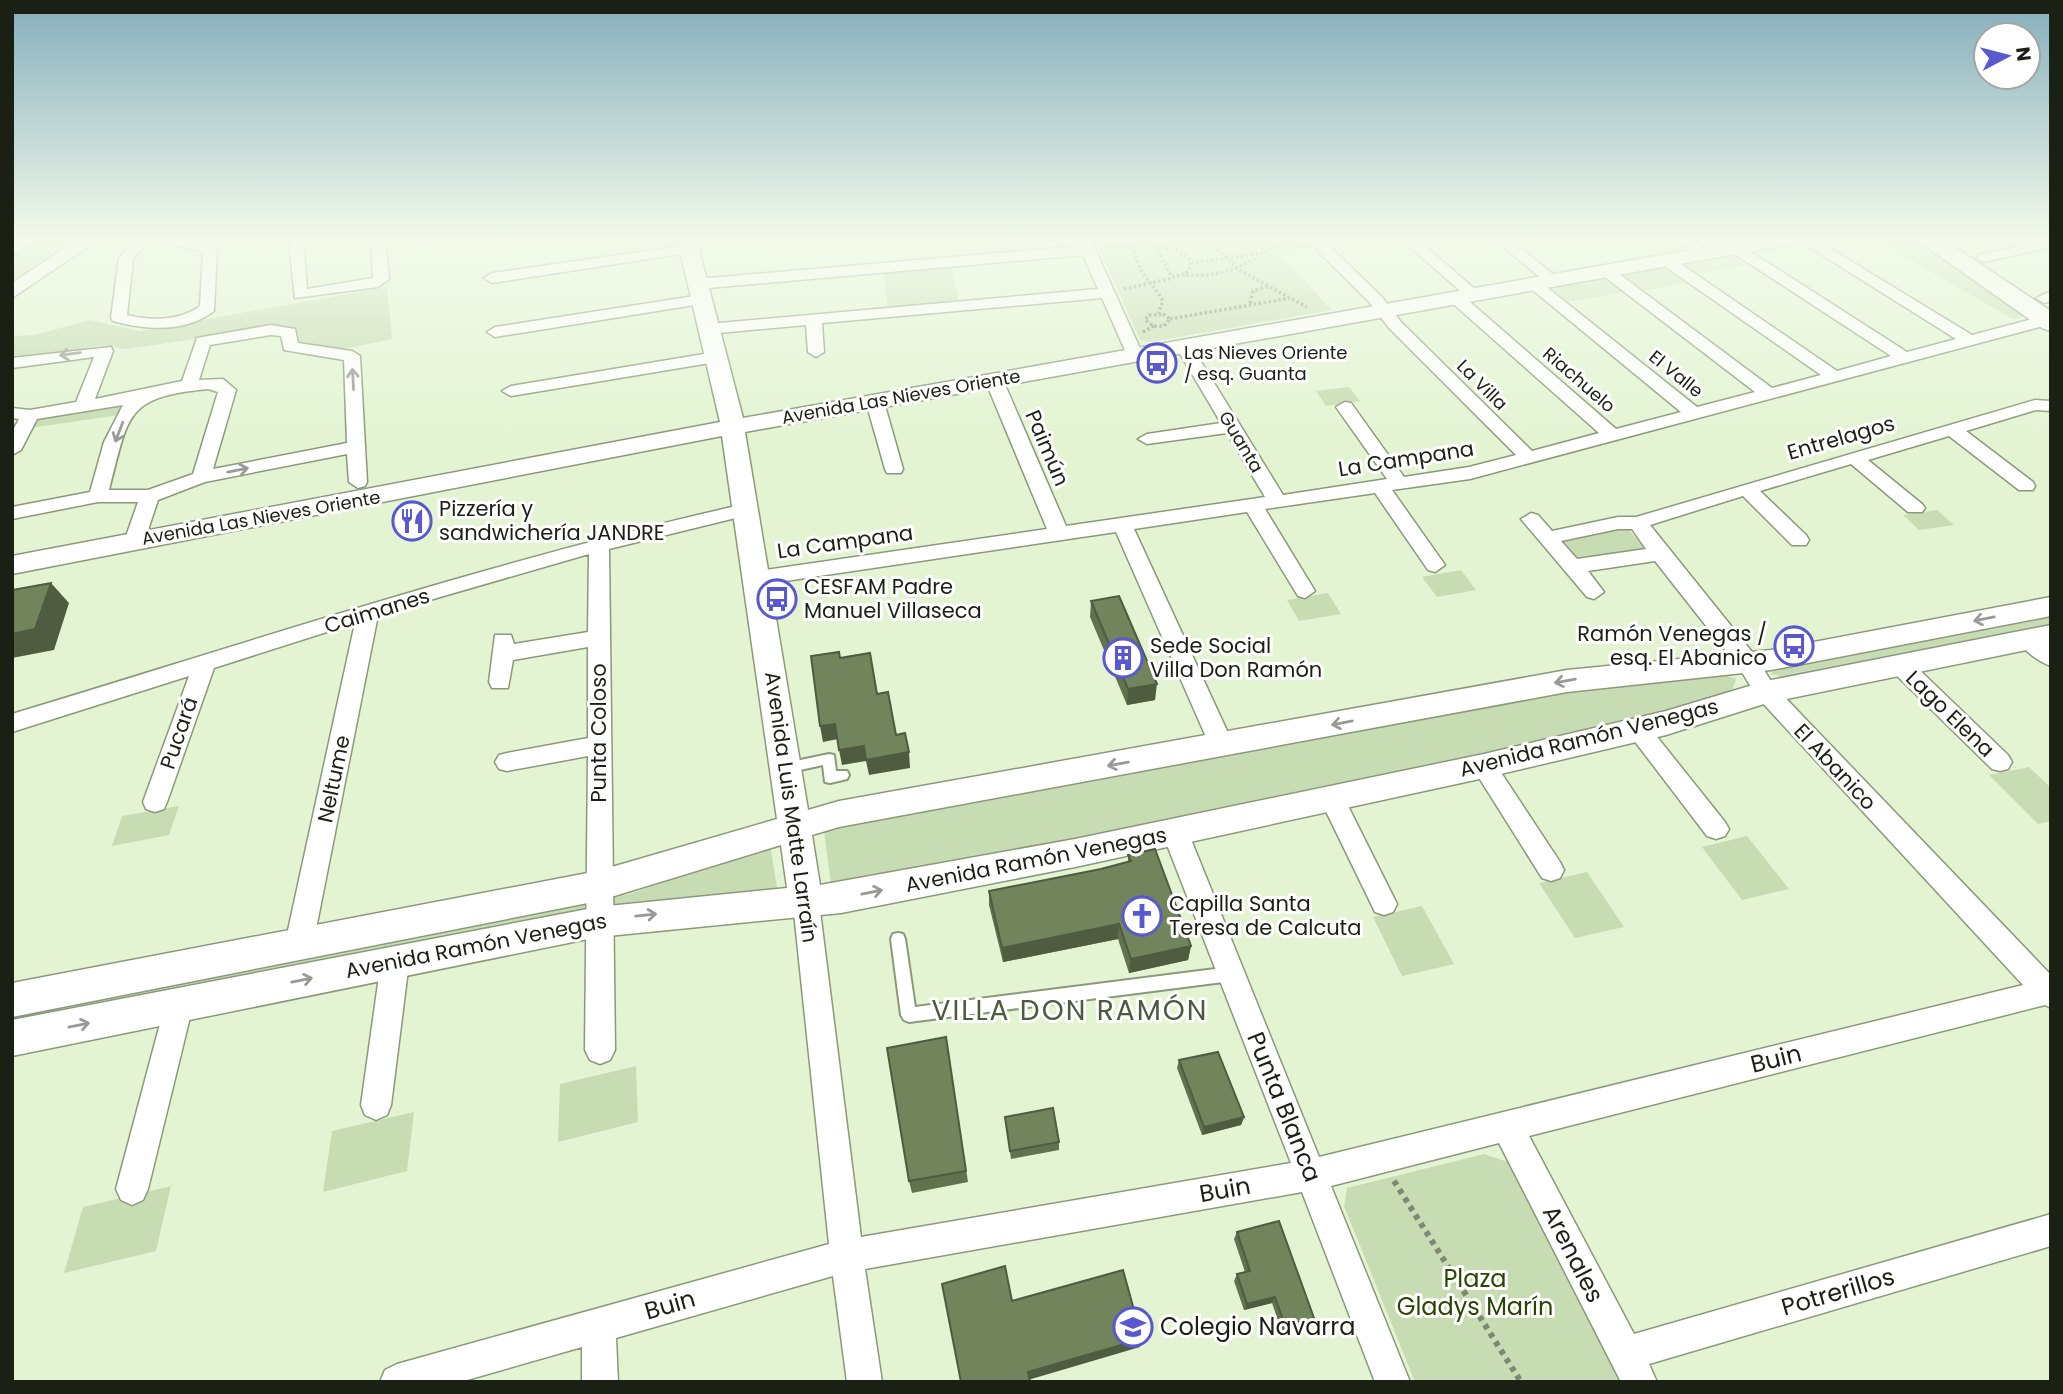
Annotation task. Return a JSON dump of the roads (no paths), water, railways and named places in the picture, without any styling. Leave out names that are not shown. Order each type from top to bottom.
[{"type":"street","points":[[121,303],[119,318],[147,325],[196,317],[208,309],[208,303]]},
{"type":"street","points":[[495,332],[643,303]]},
{"type":"street","name":"Avenida Luis Matte Larraín","points":[[702,303],[733,427],[745,510],[759,578],[806,903],[847,1256],[865,1382]]},
{"type":"street","points":[[708,329],[994,303]]},
{"type":"street","points":[[1112,303],[1135,355]]},
{"type":"street","name":"La Villa","points":[[1376,303],[1529,458]]},
{"type":"street","name":"Avenida Las Nieves Oriente","points":[[12,565],[733,427],[1429,303]]},
{"type":"street","name":"Riachuelo","points":[[1470,303],[1613,436]]},
{"type":"street","name":"El Valle","points":[[1566,303],[1695,414]]},
{"type":"street","points":[[1648,303],[1769,394]]},
{"type":"street","points":[[1728,303],[1835,377]]},
{"type":"street","points":[[1820,303],[1905,358]]},
{"type":"street","points":[[1908,303],[1970,341]]},
{"type":"street","name":"La Campana","points":[[759,578],[1470,473],[1970,341],[2049,308]]},
{"type":"street","points":[[814,319],[816,352]]},
{"type":"street","points":[[189,386],[202,341],[271,330],[289,332],[290,347],[352,356],[358,482]]},
{"type":"street","name":"Guanta","points":[[1184,347],[1277,501]]},
{"type":"street","points":[[12,363],[105,351],[84,404]]},
{"type":"street","points":[[512,391],[716,357]]},
{"type":"street","name":"Paimún","points":[[994,380],[1059,533]]},
{"type":"street","points":[[12,450],[21,414],[217,383],[226,390],[201,477]]},
{"type":"street","points":[[98,496],[127,411],[141,397]]},
{"type":"street","points":[[874,402],[894,469]]},
{"type":"street","name":"Entrelagos","points":[[1547,538],[1618,523],[1640,523],[1746,489],[2038,404],[2050,403]]},
{"type":"street","points":[[1345,407],[1400,484]]},
{"type":"street","points":[[1147,439],[1232,427]]},
{"type":"street","points":[[1952,429],[2026,486]]},
{"type":"street","points":[[12,513],[98,496],[150,496],[201,477],[357,447]]},
{"type":"street","points":[[1855,458],[1915,508]]},
{"type":"street","points":[[1380,486],[1435,565]]},
{"type":"street","points":[[1746,489],[1799,540]]},
{"type":"street","points":[[134,542],[150,496]]},
{"type":"street","points":[[1252,505],[1305,591]]},
{"type":"street","name":"Caimanes","points":[[15,727],[204,664],[599,544],[745,510]]},
{"type":"street","points":[[1531,519],[1594,592]]},
{"type":"street","name":"El Abanico","points":[[1640,523],[1642,530],[1748,663],[1766,692],[2050,992]]},
{"type":"street","points":[[1122,524],[1222,746]]},
{"type":"street","name":"Punta Coloso","points":[[599,544],[600,1050]]},
{"type":"street","points":[[1572,567],[1661,553]]},
{"type":"street","name":"Avenida Ramón Venegas","points":[[12,1000],[598,886],[839,814],[1567,681],[1748,663],[2051,606]]},
{"type":"street","name":"Neltume","points":[[299,944],[368,614]]},
{"type":"street","points":[[500,682],[503,647],[599,638]]},
{"type":"street","points":[[2040,638],[2051,659]]},
{"type":"street","name":"Avenida Ramón Venegas","points":[[12,1038],[598,922],[806,903],[1175,832],[1484,766],[1638,729],[1766,692],[2040,638]]},
{"type":"street","name":"Pucará","points":[[155,802],[204,664]]},
{"type":"street","name":"Lago Elena","points":[[1900,665],[2000,762]]},
{"type":"street","points":[[1638,729],[1716,829]]},
{"type":"street","points":[[507,762],[599,745]]},
{"type":"street","points":[[1484,766],[1551,870]]},
{"type":"street","points":[[1332,799],[1384,904]]},
{"type":"street","name":"Punta Blanca","points":[[1175,832],[1393,1382]]},
{"type":"street","points":[[376,1105],[395,962]]},
{"type":"street","name":"Buin","points":[[397,1382],[847,1256],[1311,1175],[2050,992]]},
{"type":"street","points":[[132,1189],[179,1005]]},
{"type":"street","name":"Arenales","points":[[1507,1126],[1633,1368]]},
{"type":"street","name":"Potrerillos","points":[[1633,1368],[2051,1230]]},
{"type":"street","points":[[599,1325],[600,1382]]},
{"type":"lane","points":[[786,768],[829,759],[830,778],[842,775]]},
{"type":"lane","points":[[898,939],[909,1015],[1231,974]]},
{"type":"place","name":"Las Nieves Oriente / esq. Guanta","points":[[1157,363]]},
{"type":"place","name":"Pizzería y sandwichería JANDRE","points":[[412,521]]},
{"type":"place","name":"CESFAM Padre Manuel Villaseca","points":[[777,599]]},
{"type":"place","name":"Ramón Venegas / esq. El Abanico","points":[[1794,646]]},
{"type":"place","name":"Sede Social Villa Don Ramón","points":[[1123,658]]},
{"type":"place","name":"Capilla Santa Teresa de Calcuta","points":[[1142,916]]},
{"type":"place","name":"Colegio Navarra","points":[[1133,1327]]},
{"type":"district","name":"VILLA DON RAMÓN","points":[[1070,1010]]},
{"type":"park label","name":"Plaza Gladys Marín","points":[[1475,1293]]}]
